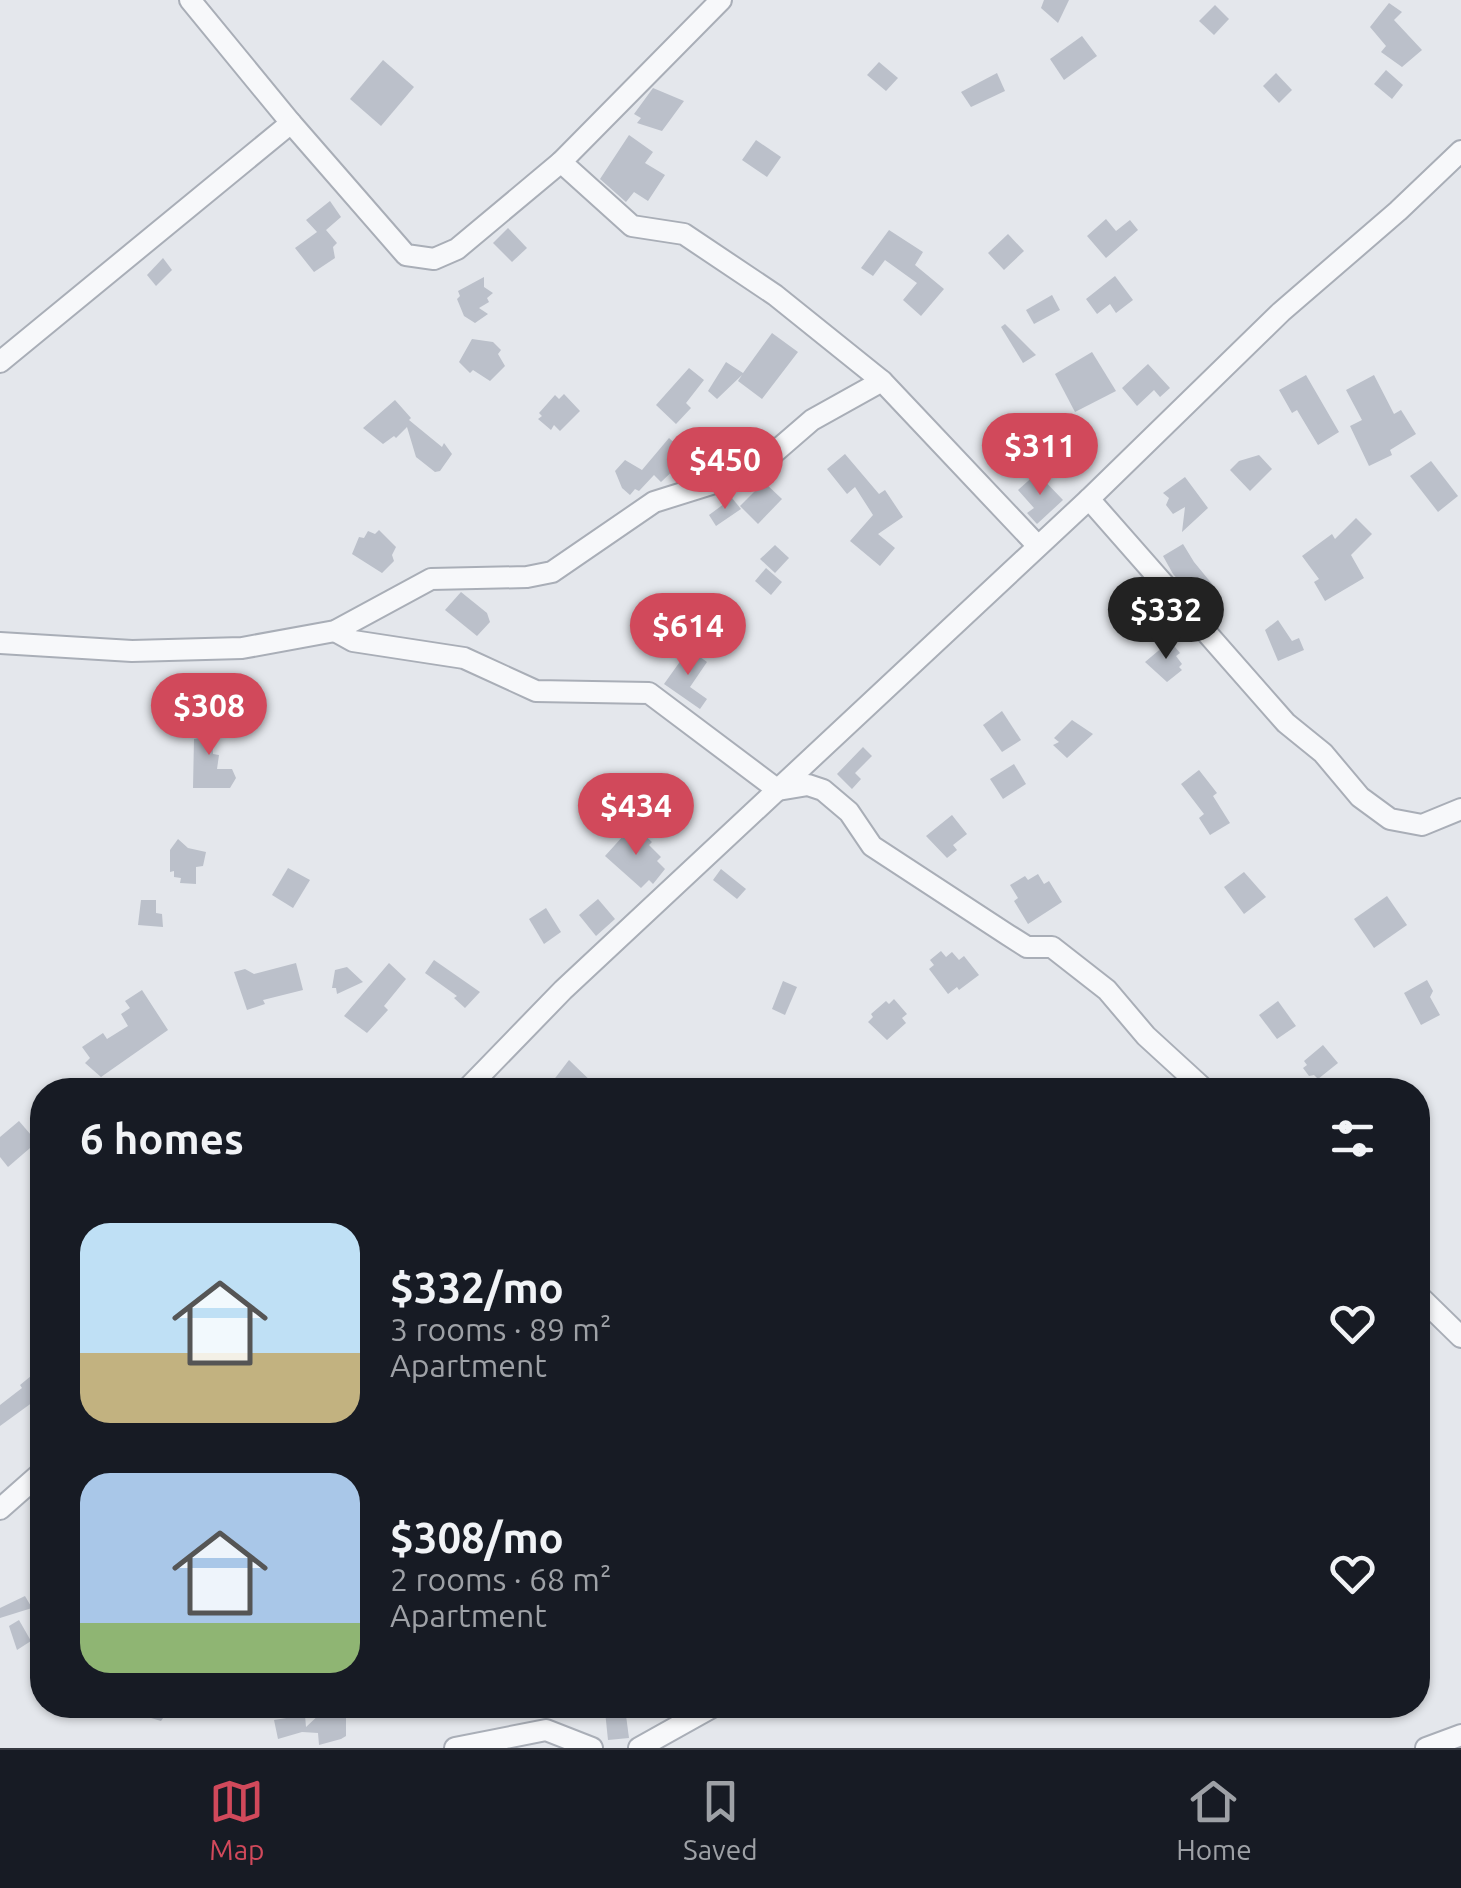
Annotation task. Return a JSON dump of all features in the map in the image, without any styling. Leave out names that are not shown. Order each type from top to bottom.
[{"type":"street","points":[[190,0],[406,254],[434,259],[456,249],[561,162],[722,0]]},
{"type":"street","points":[[0,362],[291,122]]},
{"type":"street","points":[[478,1078],[562,990],[1090,498],[1280,312],[1461,151]]},
{"type":"street","points":[[561,162],[632,226],[684,234],[775,294],[882,381],[1037,545]]},
{"type":"street","points":[[0,643],[132,651],[242,648],[335,631],[431,579],[528,577],[552,572],[654,502],[753,471],[812,420],[882,381]]},
{"type":"street","points":[[1090,498],[1286,723],[1322,753],[1360,797],[1390,819],[1422,825],[1461,809]]},
{"type":"street","points":[[335,631],[353,641],[464,658],[536,690],[649,693],[778,790],[808,785],[823,790],[849,812],[872,846],[1027,947],[1052,947],[1107,990],[1146,1036],[1192,1078]]},
{"type":"street","points":[[1430,1307],[1461,1337]]},
{"type":"street","points":[[0,1509],[30,1483]]},
{"type":"street","points":[[640,1748],[693,1718]]},
{"type":"street","points":[[455,1748],[546,1730],[592,1748]]},
{"type":"street","points":[[1426,1748],[1461,1735]]},
{"type":"building","points":[[1044,0],[1069,0],[1058,23],[1041,8]]},
{"type":"building","points":[[1389,3],[1402,12],[1394,20],[1422,50],[1402,67],[1381,52],[1386,46],[1370,27]]},
{"type":"building","points":[[1215,5],[1229,19],[1214,35],[1199,21]]},
{"type":"building","points":[[1082,36],[1097,56],[1064,80],[1050,59]]},
{"type":"building","points":[[383,60],[414,87],[381,126],[350,99]]},
{"type":"building","points":[[879,62],[898,78],[886,91],[867,75]]},
{"type":"building","points":[[1386,70],[1403,85],[1392,99],[1374,84]]},
{"type":"building","points":[[997,73],[1005,91],[971,107],[961,92]]},
{"type":"building","points":[[1276,73],[1292,90],[1279,103],[1263,86]]},
{"type":"building","points":[[653,88],[684,101],[662,131],[637,123],[641,118],[634,114]]},
{"type":"building","points":[[629,135],[653,152],[645,163],[665,175],[648,201],[634,192],[626,202],[600,179]]},
{"type":"building","points":[[756,140],[781,157],[767,177],[742,160]]},
{"type":"building","points":[[330,201],[341,217],[326,230],[337,243],[333,247],[335,258],[314,272],[295,248],[317,232],[306,220]]},
{"type":"building","points":[[1106,219],[1116,231],[1130,220],[1138,230],[1106,258],[1087,236]]},
{"type":"building","points":[[508,228],[527,248],[512,262],[493,243]]},
{"type":"building","points":[[889,230],[923,252],[915,265],[944,289],[921,316],[903,300],[917,283],[885,260],[873,276],[861,268]]},
{"type":"building","points":[[1008,234],[1024,251],[1004,270],[988,253]]},
{"type":"building","points":[[163,258],[172,270],[156,286],[147,275]]},
{"type":"building","points":[[1115,276],[1133,300],[1116,313],[1110,304],[1097,314],[1086,299]]},
{"type":"building","points":[[484,277],[484,287],[493,293],[487,298],[489,302],[479,308],[488,314],[475,323],[464,316],[458,291]]},
{"type":"building","points":[[1052,295],[1060,310],[1034,324],[1026,310]]},
{"type":"building","points":[[1005,324],[1036,355],[1023,363],[1001,327]]},
{"type":"building","points":[[772,333],[798,352],[762,399],[738,381],[742,375],[717,399],[708,391],[726,362],[743,373]]},
{"type":"building","points":[[472,339],[493,342],[501,350],[498,354],[505,366],[490,381],[473,370],[470,373],[459,362]]},
{"type":"building","points":[[1092,352],[1116,391],[1075,412],[1055,374]]},
{"type":"building","points":[[1148,364],[1170,388],[1160,397],[1154,390],[1137,406],[1122,388]]},
{"type":"building","points":[[689,368],[704,380],[686,403],[691,408],[676,424],[656,405]]},
{"type":"building","points":[[1306,375],[1339,432],[1318,445],[1297,410],[1292,413],[1279,390]]},
{"type":"building","points":[[1374,375],[1394,414],[1401,410],[1416,434],[1390,450],[1392,455],[1369,466],[1350,426],[1362,420],[1346,390]]},
{"type":"building","points":[[564,394],[580,411],[560,431],[554,425],[551,430],[538,419],[542,416],[539,413],[555,395],[559,399]]},
{"type":"building","points":[[395,400],[409,420],[442,447],[444,443],[452,454],[440,471],[435,472],[416,457],[407,427],[383,444],[363,428]]},
{"type":"building","points":[[669,438],[694,461],[684,472],[677,467],[661,482],[654,475],[630,495],[622,488],[615,471],[625,460],[642,470]]},
{"type":"building","points":[[845,454],[879,494],[885,490],[903,517],[878,534],[895,548],[880,566],[850,541],[873,515],[855,487],[847,494],[827,469]]},
{"type":"building","points":[[1259,455],[1272,469],[1250,491],[1230,470],[1239,461]]},
{"type":"building","points":[[1431,461],[1458,496],[1438,512],[1410,476]]},
{"type":"building","points":[[1037,473],[1063,500],[1037,524],[1027,513],[1034,508],[1018,490]]},
{"type":"building","points":[[1185,477],[1208,508],[1182,532],[1185,507],[1173,514],[1166,505],[1169,498],[1163,493]]},
{"type":"building","points":[[764,482],[782,499],[758,524],[740,506]]},
{"type":"building","points":[[732,498],[741,509],[716,526],[709,515]]},
{"type":"building","points":[[1356,518],[1372,534],[1351,555],[1364,578],[1325,601],[1314,582],[1319,579],[1302,556],[1332,534],[1335,539]]},
{"type":"building","points":[[379,530],[396,547],[394,561],[382,573],[352,554],[359,537]]},
{"type":"building","points":[[1183,544],[1217,590],[1200,604],[1173,574],[1163,556]]},
{"type":"building","points":[[775,545],[789,558],[775,573],[760,559]]},
{"type":"building","points":[[766,568],[782,582],[771,595],[755,581]]},
{"type":"building","points":[[461,592],[487,613],[490,622],[477,636],[445,610]]},
{"type":"building","points":[[1278,620],[1292,641],[1299,638],[1304,650],[1278,661],[1265,630]]},
{"type":"building","points":[[1170,641],[1180,653],[1176,656],[1182,670],[1167,682],[1145,662]]},
{"type":"building","points":[[689,649],[707,662],[690,687],[707,699],[700,709],[664,684]]},
{"type":"building","points":[[199,707],[211,707],[213,754],[219,755],[217,769],[232,769],[236,778],[230,788],[193,788],[194,739],[200,738]]},
{"type":"building","points":[[1002,711],[1021,740],[1002,752],[983,725]]},
{"type":"building","points":[[1072,720],[1093,734],[1067,758],[1053,745],[1059,742],[1054,738]]},
{"type":"building","points":[[863,747],[872,756],[855,773],[861,779],[852,789],[837,774]]},
{"type":"building","points":[[1014,764],[1026,784],[1003,799],[990,779]]},
{"type":"building","points":[[1199,770],[1217,793],[1213,796],[1230,823],[1210,835],[1199,818],[1204,814],[1181,784]]},
{"type":"building","points":[[952,815],[967,834],[953,845],[957,850],[947,858],[926,836]]},
{"type":"building","points":[[633,825],[652,842],[649,845],[661,857],[657,861],[665,869],[653,884],[649,880],[641,888],[605,856]]},
{"type":"building","points":[[178,839],[188,848],[206,852],[203,866],[196,867],[196,884],[180,883],[181,878],[170,872],[170,850]]},
{"type":"building","points":[[288,868],[310,880],[293,908],[272,895]]},
{"type":"building","points":[[721,869],[746,889],[737,899],[713,880]]},
{"type":"building","points":[[1244,872],[1266,897],[1244,914],[1224,887]]},
{"type":"building","points":[[1038,874],[1044,884],[1049,881],[1062,902],[1028,924],[1014,901],[1018,898],[1010,885]]},
{"type":"building","points":[[1387,896],[1407,925],[1374,948],[1354,919]]},
{"type":"building","points":[[598,899],[615,919],[596,936],[579,915]]},
{"type":"building","points":[[141,900],[156,900],[156,913],[162,914],[163,927],[138,925]]},
{"type":"building","points":[[546,908],[561,932],[544,944],[529,919]]},
{"type":"building","points":[[941,951],[946,957],[952,952],[959,960],[964,956],[979,975],[948,994],[929,969],[934,965],[930,960]]},
{"type":"building","points":[[434,960],[480,992],[465,1008],[454,998],[457,996],[425,973]]},
{"type":"building","points":[[296,963],[303,990],[263,1000],[265,1004],[247,1010],[234,972],[245,969],[254,974]]},
{"type":"building","points":[[389,963],[406,979],[384,1006],[388,1010],[367,1033],[344,1016]]},
{"type":"building","points":[[347,967],[363,982],[337,994],[336,988],[332,988],[335,970]]},
{"type":"building","points":[[1427,980],[1433,991],[1430,997],[1440,1015],[1421,1025],[1404,993]]},
{"type":"building","points":[[783,981],[797,987],[785,1015],[772,1009]]},
{"type":"building","points":[[142,990],[168,1030],[101,1077],[85,1063],[90,1058],[82,1047],[103,1033],[107,1039],[128,1026],[121,1014],[130,1008],[125,1001]]},
{"type":"building","points":[[894,999],[907,1014],[902,1018],[906,1023],[887,1040],[868,1022],[871,1014]]},
{"type":"building","points":[[1278,1001],[1296,1026],[1277,1039],[1259,1015]]},
{"type":"building","points":[[1323,1045],[1338,1063],[1317,1078],[1309,1076],[1303,1068],[1307,1065],[1304,1061]]},
{"type":"building","points":[[569,1060],[588,1078],[555,1078]]},
{"type":"building","points":[[19,1121],[30,1134],[30,1148],[8,1167],[0,1157],[0,1137]]},
{"type":"building","points":[[30,1377],[30,1404],[0,1426],[0,1405],[22,1388],[20,1385]]},
{"type":"building","points":[[25,1596],[30,1605],[30,1609],[0,1618],[0,1608]]},
{"type":"building","points":[[19,1620],[30,1642],[17,1650],[9,1626]]},
{"type":"building","points":[[305,1718],[306,1727],[316,1718],[346,1718],[346,1736],[319,1745],[318,1733],[302,1732],[278,1739],[274,1720]]},
{"type":"building","points":[[606,1718],[626,1718],[629,1738],[608,1740]]}]
